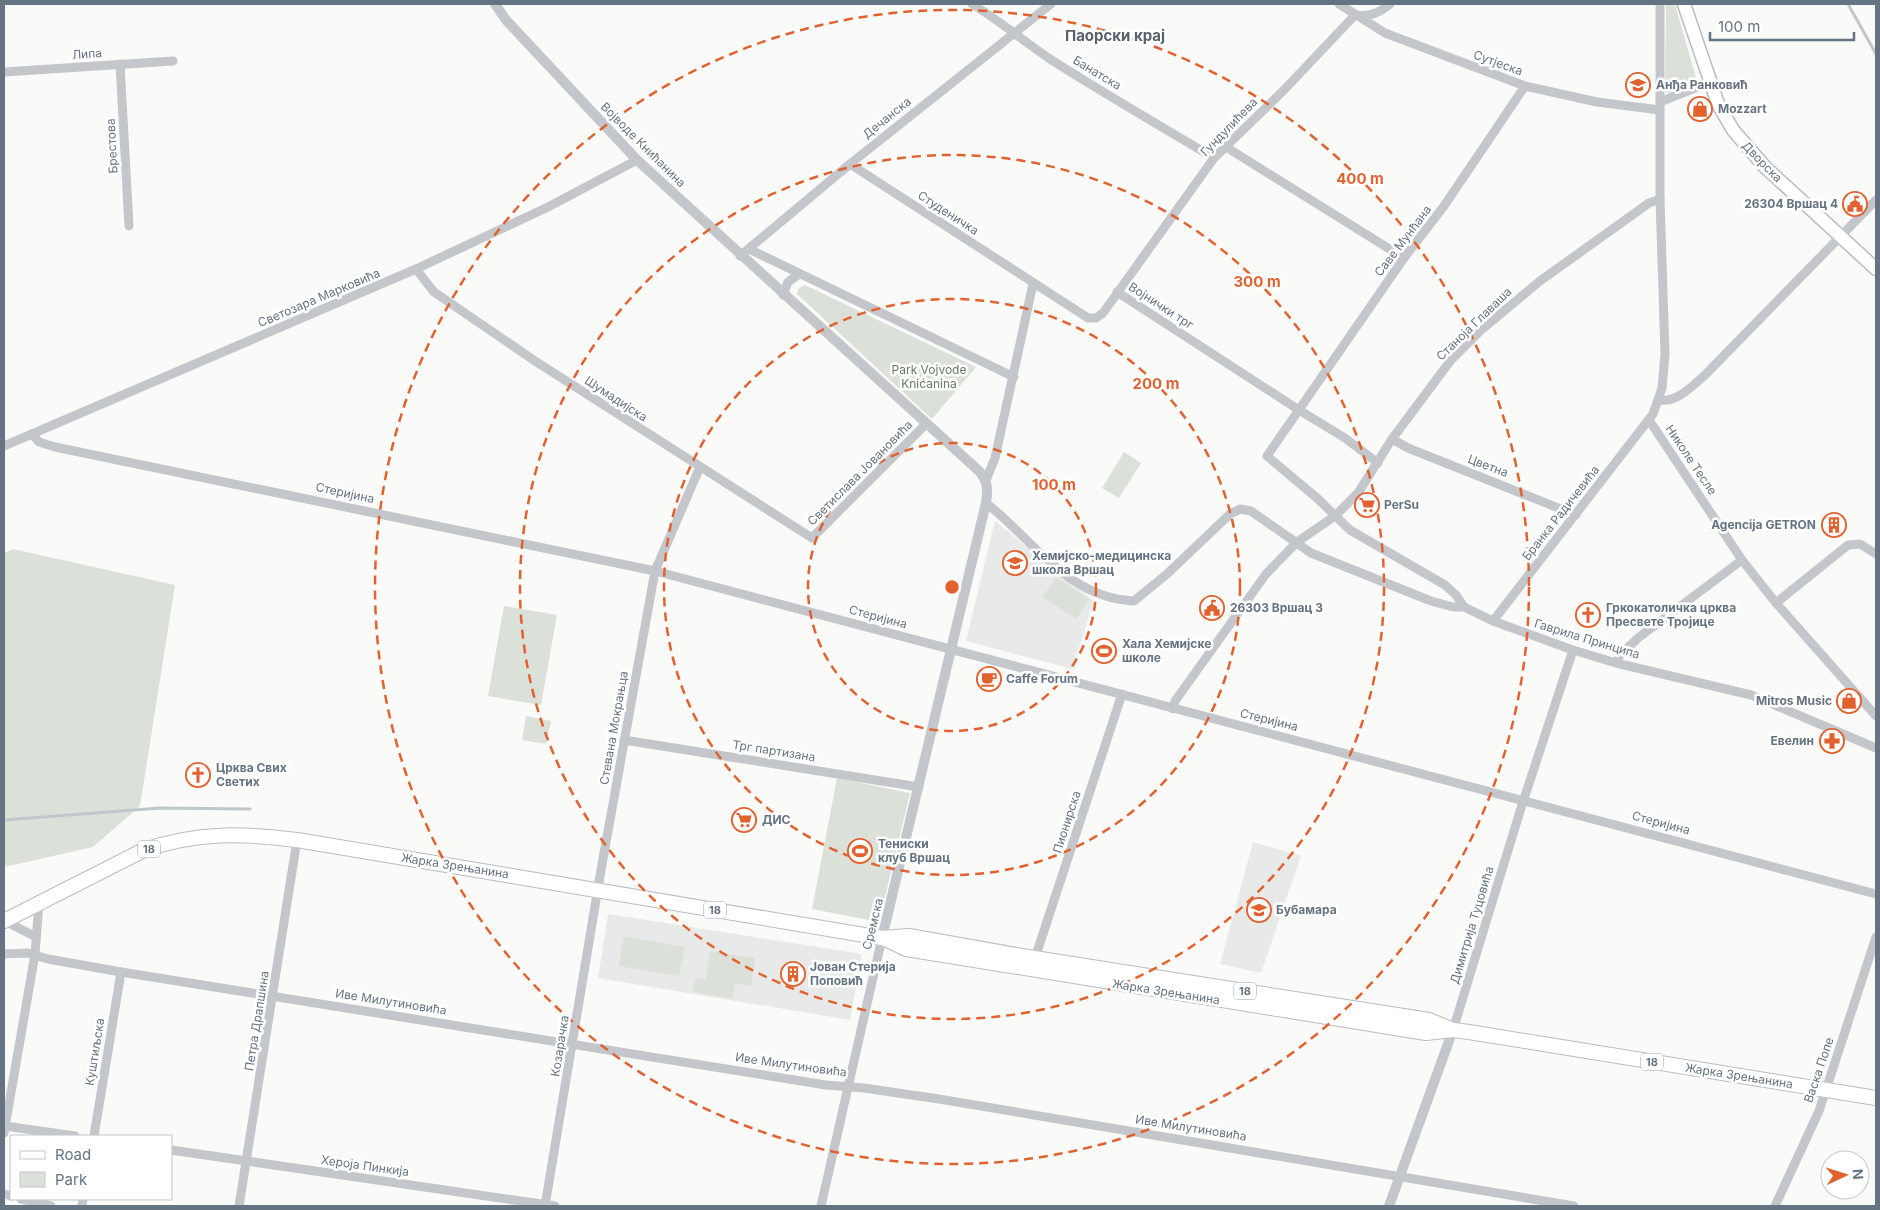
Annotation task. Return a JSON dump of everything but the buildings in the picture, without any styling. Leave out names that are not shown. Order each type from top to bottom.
[{"type":"main road","name":"Дворска","points":[[1684,4],[1710,82],[1725,118],[1748,148],[1840,238],[1876,268]]},
{"type":"main road","name":"Жарка Зрењанина","points":[[39,903],[122,860],[165,843],[206,835],[228,834],[297,840],[882,938],[909,936],[1035,958],[1429,1020],[1454,1030],[1876,1098]]},
{"type":"main road","name":"18","points":[[4,921],[39,903]]},
{"type":"main road","name":"Жарка Зрењанина","points":[[882,938],[906,949],[1032,970],[1426,1033],[1454,1030]]},
{"type":"street","name":"Војводе Книћанина","points":[[495,4],[506,20],[638,160],[745,252],[783,295],[926,424]]},
{"type":"street","name":"Банатска","points":[[972,4],[994,17],[1052,60],[1214,158]]},
{"type":"street","name":"Дечанска","points":[[745,252],[850,164],[1051,4]]},
{"type":"street","name":"Сутјеска","points":[[1339,4],[1376,29],[1525,86],[1597,102],[1660,106]]},
{"type":"street","points":[[1355,15],[1364,16],[1379,13],[1390,4]]},
{"type":"street","name":"Николе Тесле","points":[[1660,4],[1660,199],[1665,354],[1659,400],[1649,420],[1742,560],[1776,603],[1876,716]]},
{"type":"street","points":[[1376,29],[1379,13]]},
{"type":"street","name":"Гундулићева","points":[[1117,292],[1214,158],[1355,15]]},
{"type":"street","name":"Липа","points":[[4,72],[172,61]]},
{"type":"street","name":"Брестова","points":[[120,64],[129,226]]},
{"type":"street","points":[[1660,106],[1710,82]]},
{"type":"street","name":"Саве Мунћана","points":[[1298,410],[1404,258],[1444,206],[1525,86]]},
{"type":"street","points":[[1226,147],[1404,258]]},
{"type":"street","name":"Светозара Марковића","points":[[4,446],[416,269],[548,208],[638,160]]},
{"type":"street","name":"Студеничка","points":[[850,164],[1033,284]]},
{"type":"street","name":"Станоја Главаша","points":[[1173,708],[1176,701],[1266,574],[1297,542],[1334,516],[1358,493],[1392,439],[1445,368],[1480,331],[1567,260],[1649,203],[1660,199]]},
{"type":"street","points":[[1659,400],[1676,398],[1705,375],[1876,200]]},
{"type":"street","name":"Војводе Книћанина","points":[[745,252],[799,274],[1014,377]]},
{"type":"street","name":"Шумадијска","points":[[416,269],[434,292],[535,361],[812,538]]},
{"type":"street","points":[[783,295],[788,282],[799,274]]},
{"type":"street","points":[[986,480],[992,466],[1014,377],[1033,284]]},
{"type":"street","name":"Војнички трг","points":[[1033,284],[1092,319],[1103,313],[1117,292],[1298,410],[1345,438],[1378,463]]},
{"type":"street","points":[[1298,410],[1267,456],[1317,498],[1350,530],[1445,585],[1456,595],[1464,607]]},
{"type":"street","name":"Бранка Радичевића","points":[[1493,621],[1649,420]]},
{"type":"street","points":[[926,424],[979,471],[986,480],[988,488],[951,649]]},
{"type":"street","name":"Светислава Јовановића","points":[[812,538],[926,424]]},
{"type":"street","name":"Стеријина","points":[[32,434],[39,442],[55,447],[655,571],[1524,799],[1876,894]]},
{"type":"street","name":"Цветна","points":[[1392,439],[1408,448],[1576,515]]},
{"type":"street","points":[[655,571],[700,467]]},
{"type":"street","points":[[986,503],[1064,576],[1092,593],[1116,600],[1134,601],[1167,574],[1230,514],[1240,509],[1251,510],[1297,542]]},
{"type":"street","name":"Гаврила Принципа","points":[[1297,542],[1311,553],[1335,564],[1431,601],[1453,607],[1464,607],[1493,621],[1573,650],[1616,663],[1750,695],[1876,748]]},
{"type":"street","points":[[1776,603],[1848,546],[1860,544],[1876,554]]},
{"type":"street","points":[[1616,663],[1620,655],[1638,638],[1742,560]]},
{"type":"street","name":"Стевана Мокрањца","points":[[597,890],[655,571]]},
{"type":"street","name":"Сремска","points":[[821,1206],[882,938],[951,649]]},
{"type":"street","name":"Димитрија Туцовића","points":[[1389,1206],[1454,1030],[1524,799],[1573,650]]},
{"type":"street","name":"Пионирска","points":[[1035,958],[1122,694]]},
{"type":"street","name":"Трг партизана","points":[[624,740],[919,787]]},
{"type":"street","name":"Петра Драпшина","points":[[240,1206],[297,840]]},
{"type":"street","name":"Козарачка","points":[[545,1206],[597,890]]},
{"type":"street","points":[[39,903],[35,954],[4,1129],[66,1135]]},
{"type":"street","points":[[4,921],[36,937]]},
{"type":"street","name":"Васка Попе","points":[[1775,1206],[1812,1126],[1826,1090],[1876,937]]},
{"type":"street","name":"Иве Милутиновића","points":[[4,954],[23,952],[48,959],[121,972],[826,1085],[849,1086],[938,1099],[1574,1206]]},
{"type":"street","name":"Куштиљска","points":[[94,1135],[121,972]]},
{"type":"street","name":"Хероја Пинкија","points":[[172,1150],[555,1206]]},
{"type":"street","points":[[25,1200],[51,1206]]},
{"type":"shaded area","name":"Хемијско-медицинска школа Вршац","points":[[995,521],[1094,601],[1072,669],[966,641]]},
{"type":"shaded area","name":"Бубамара","points":[[1253,842],[1301,856],[1261,973],[1220,964]]},
{"type":"shaded area","points":[[608,914],[862,954],[850,1020],[598,978]]},
{"type":"green space","points":[[1666,4],[1675,4],[1696,78],[1695,83],[1670,94],[1665,92]]},
{"type":"green space","name":"Park Vojvode Knićanina","points":[[805,285],[976,367],[932,419],[797,294],[799,288]]},
{"type":"green space","points":[[1124,452],[1141,463],[1119,498],[1102,488]]},
{"type":"green space","points":[[13,549],[175,585],[140,806],[93,847],[4,867],[4,553]]},
{"type":"green space","points":[[1056,577],[1089,599],[1076,619],[1043,597]]},
{"type":"green space","points":[[504,606],[557,615],[541,705],[488,696]]},
{"type":"green space","points":[[526,716],[551,721],[546,744],[522,740]]},
{"type":"green space","name":"Тениски клуб Вршац","points":[[837,778],[910,793],[879,922],[812,909]]},
{"type":"green space","points":[[624,936],[685,947],[679,976],[619,966]]},
{"type":"green space","points":[[710,951],[755,958],[751,986],[711,980],[735,984],[732,999],[693,992],[696,978],[706,979]]},
{"type":"waterway","points":[[1848,4],[1876,54]]},
{"type":"waterway","points":[[4,820],[160,808],[250,809]]},
{"type":"place","name":"Анђа Ранковић","points":[[1638,85]]},
{"type":"place","name":"Mozzart","points":[[1700,109]]},
{"type":"place","name":"26304 Вршац 4","points":[[1855,204]]},
{"type":"place","name":"PerSu","points":[[1367,505]]},
{"type":"place","name":"Agencija GETRON","points":[[1834,525]]},
{"type":"place","name":"Хемијско-медицинска школа Вршац","points":[[1015,563]]},
{"type":"place","name":"26303 Вршац 3","points":[[1212,608]]},
{"type":"place","name":"Гркокатоличка црква Пресвете Тројице","points":[[1588,615]]},
{"type":"place","name":"Хала Хемијске школе","points":[[1104,651]]},
{"type":"place","name":"Caffe Forum","points":[[989,679]]},
{"type":"place","name":"Mitros Music","points":[[1849,701]]},
{"type":"place","name":"Евелин","points":[[1832,741]]},
{"type":"place","name":"Црква Свих Светих","points":[[198,775]]},
{"type":"place","name":"ДИС","points":[[744,820]]},
{"type":"place","name":"Тениски клуб Вршац","points":[[860,851]]},
{"type":"place","name":"Бубамара","points":[[1259,910]]},
{"type":"place","name":"Јован Стерија Поповић","points":[[793,974]]},
{"type":"district","name":"Паорски крај","points":[[1115,36]]}]
